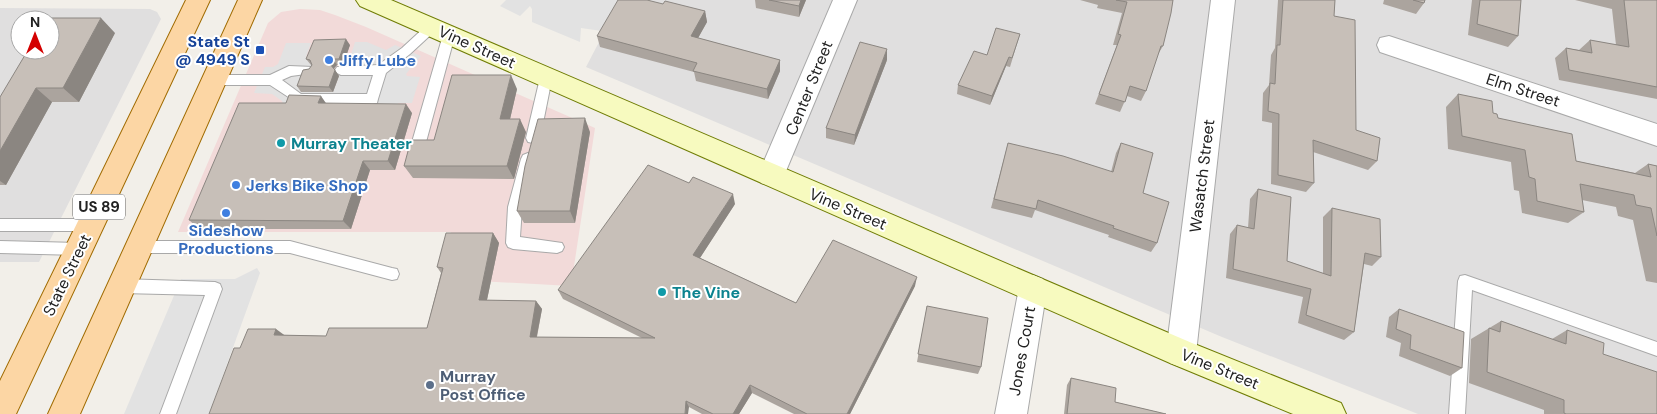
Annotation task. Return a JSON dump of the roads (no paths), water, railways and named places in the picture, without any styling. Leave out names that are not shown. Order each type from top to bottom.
[{"type":"main road","name":"State Street","points":[[0,414],[198,0]]},
{"type":"main road","name":"US 89","points":[[64,414],[250,0]]},
{"type":"street","name":"Vine Street","points":[[368,0],[1181,353],[1330,414]]},
{"type":"street","name":"Center Street","points":[[771,175],[845,0]]},
{"type":"street","name":"Wasatch Street","points":[[1181,353],[1223,0]]},
{"type":"street","name":"Elm Street","points":[[1389,45],[1657,135]]},
{"type":"street","name":"Jones Court","points":[[1012,414],[1033,288]]},
{"type":"lane","points":[[272,80],[299,99],[372,99],[381,70],[406,51],[440,31]]},
{"type":"lane","points":[[419,142],[440,31]]},
{"type":"lane","points":[[214,80],[272,80],[289,71],[309,70]]},
{"type":"lane","points":[[341,70],[381,70]]},
{"type":"lane","points":[[546,78],[535,133],[515,207],[513,243],[557,247]]},
{"type":"lane","points":[[0,225],[85,237]]},
{"type":"lane","points":[[0,247],[85,237]]},
{"type":"lane","points":[[138,247],[290,247],[392,274]]},
{"type":"lane","points":[[1457,414],[1464,281],[1657,349]]},
{"type":"lane","points":[[121,286],[215,289],[168,414]]},
{"type":"place","name":"State St @ 4949 S","points":[[260,50]]},
{"type":"place","name":"Jiffy Lube","points":[[329,60]]},
{"type":"place","name":"Murray Theater","points":[[281,143]]},
{"type":"place","name":"Jerks Bike Shop","points":[[236,185]]},
{"type":"place","name":"Sideshow Productions","points":[[226,213]]},
{"type":"place","name":"The Vine","points":[[662,292]]},
{"type":"place","name":"Murray Post Office","points":[[430,385]]}]
